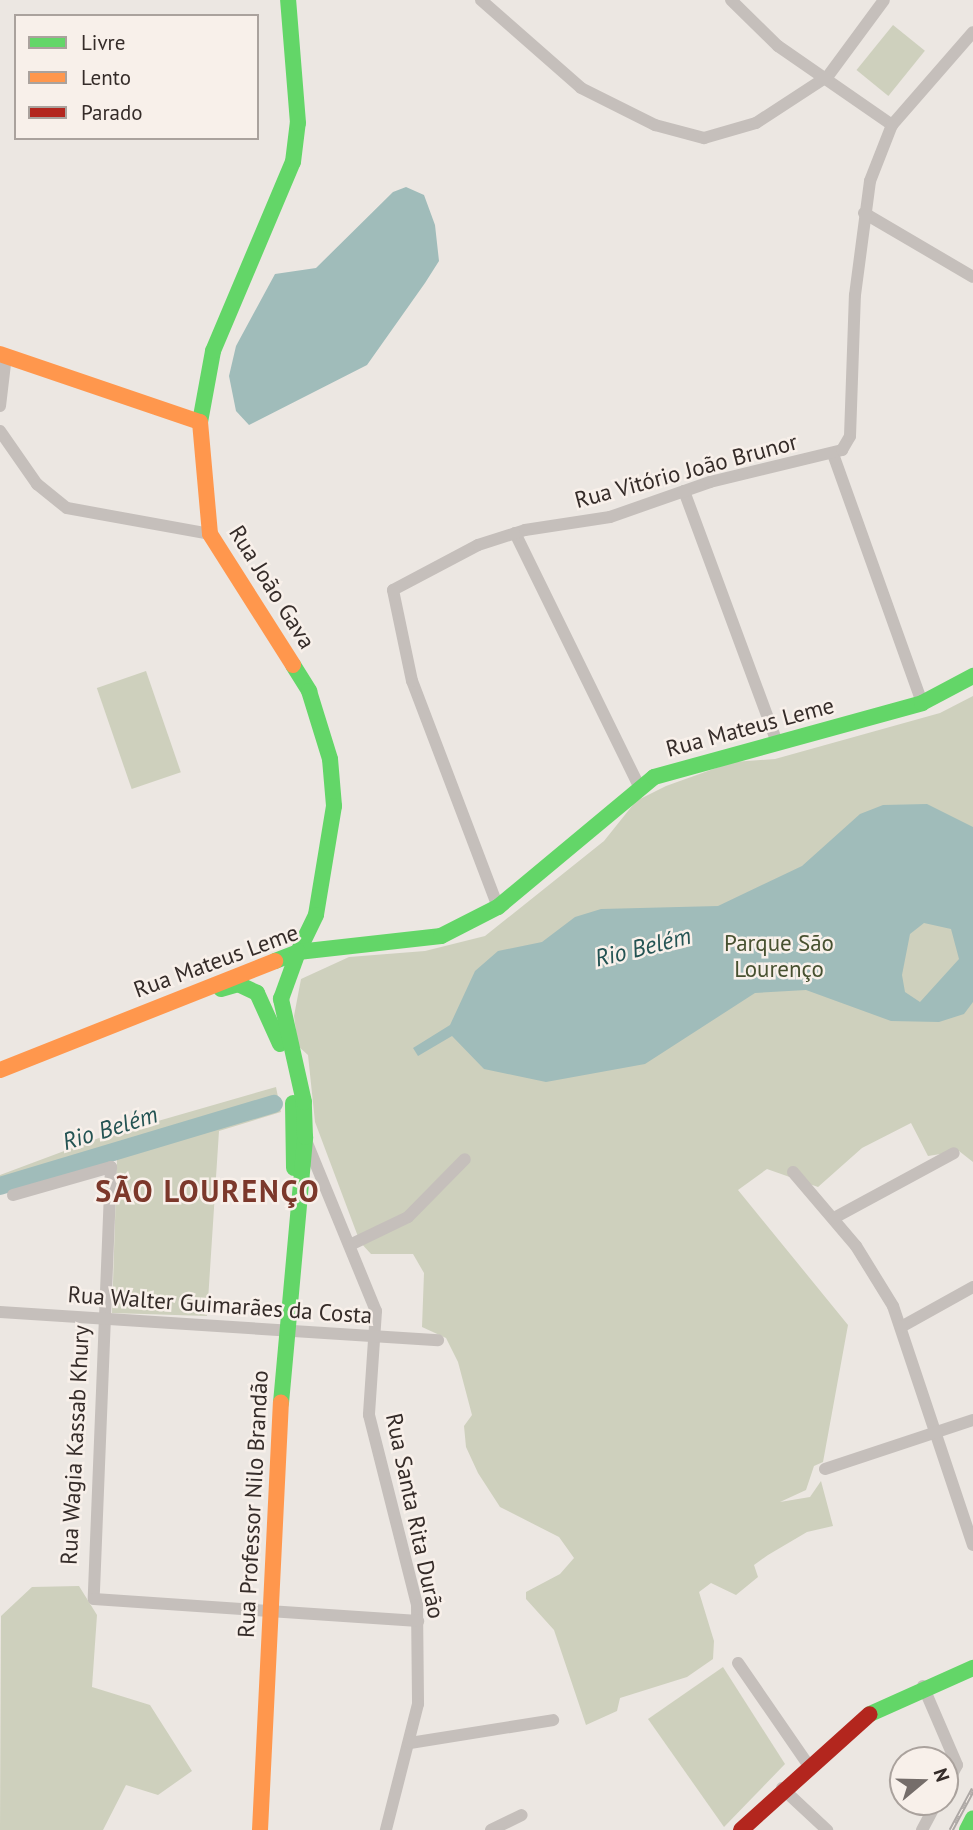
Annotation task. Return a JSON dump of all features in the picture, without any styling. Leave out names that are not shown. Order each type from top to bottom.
[{"type":"main road","name":"Rua João Gava","points":[[288,0],[295,149],[214,351],[200,422],[210,534],[309,691],[327,743],[334,806],[316,920],[298,952]]},
{"type":"main road","points":[[2,354],[200,422]]},
{"type":"main road","name":"Rua Mateus Leme","points":[[0,1070],[181,996],[298,952],[425,940],[456,930],[498,907],[639,786],[686,764],[922,704],[973,677]]},
{"type":"main road","points":[[181,996],[289,943],[316,920]]},
{"type":"main road","name":"Rua Mateus Leme","points":[[316,920],[329,936],[456,930]]},
{"type":"main road","name":"Rua Professor Nilo Brandão","points":[[295,1181],[304,1137],[304,1102],[281,999],[298,952]]},
{"type":"main road","name":"Rua Professor Nilo Brandão","points":[[181,996],[238,984],[266,1003],[293,1097],[295,1181],[284,1330],[260,1830]]},
{"type":"main road","points":[[741,1830],[807,1763],[862,1718],[923,1686],[973,1668]]},
{"type":"main road","points":[[967,1830],[973,1818]]},
{"type":"street","points":[[481,0],[575,84],[690,136],[715,138],[742,130],[828,76],[884,0]]},
{"type":"street","points":[[731,0],[778,46],[828,76],[892,125]]},
{"type":"street","name":"Rua Vitório João Brunor","points":[[498,907],[412,681],[393,590],[515,533],[610,517],[684,491],[832,454],[850,436],[864,213],[892,125],[973,32]]},
{"type":"street","points":[[864,213],[973,277]]},
{"type":"street","points":[[0,407],[2,354]]},
{"type":"street","points":[[0,431],[37,484],[66,508],[210,534]]},
{"type":"street","points":[[832,454],[922,704]]},
{"type":"street","points":[[684,491],[777,742]]},
{"type":"street","points":[[515,533],[639,786]]},
{"type":"street","name":"Rua Santa Rita Durão","points":[[304,1137],[372,1295],[378,1336],[369,1415],[418,1621],[419,1691],[410,1743],[386,1830]]},
{"type":"street","points":[[834,1218],[954,1153]]},
{"type":"street","points":[[352,1244],[408,1217],[465,1159]]},
{"type":"street","name":"Rua Wagia Kassab Khury","points":[[13,1195],[111,1167],[94,1599],[270,1613]]},
{"type":"street","points":[[793,1172],[834,1218],[901,1327],[973,1545]]},
{"type":"street","points":[[901,1327],[973,1287]]},
{"type":"street","name":"Rua Walter Guimarães da Costa","points":[[0,1312],[438,1340]]},
{"type":"street","points":[[825,1469],[973,1420]]},
{"type":"street","points":[[270,1613],[418,1621]]},
{"type":"street","points":[[738,1663],[807,1763]]},
{"type":"street","points":[[923,1686],[949,1746]]},
{"type":"street","points":[[410,1743],[553,1720]]},
{"type":"street","points":[[782,1788],[827,1830]]},
{"type":"street","points":[[491,1830],[522,1815]]},
{"type":"green space","points":[[893,25],[925,51],[888,96],[856,70]]},
{"type":"green space","points":[[146,671],[181,772],[132,789],[97,688]]},
{"type":"green space","name":"Parque São Lourenço","points":[[973,696],[973,1162],[959,1151],[928,1156],[911,1123],[862,1148],[818,1187],[767,1169],[738,1190],[848,1325],[823,1462],[814,1466],[806,1490],[780,1502],[810,1497],[821,1481],[833,1526],[807,1532],[768,1555],[754,1565],[758,1577],[736,1595],[711,1583],[699,1592],[714,1641],[713,1659],[687,1677],[620,1698],[617,1711],[586,1725],[554,1630],[526,1599],[526,1592],[560,1574],[574,1558],[559,1537],[500,1507],[478,1473],[466,1447],[464,1426],[472,1415],[458,1362],[446,1338],[422,1327],[424,1273],[413,1254],[371,1254],[360,1242],[315,1122],[308,1055],[298,1046],[294,1016],[301,979],[349,957],[425,951],[485,936],[604,841],[636,801],[666,786],[733,762],[775,759],[940,713]]},
{"type":"green space","points":[[276,1087],[281,1112],[219,1131],[207,1316],[112,1313],[117,1160],[0,1194],[0,1175],[99,1138]]},
{"type":"green space","points":[[79,1586],[97,1615],[92,1687],[150,1705],[192,1771],[158,1795],[126,1785],[103,1830],[0,1830],[1,1616],[32,1587]]},
{"type":"green space","points":[[723,1667],[785,1764],[724,1827],[648,1719]]},
{"type":"water","points":[[406,187],[424,195],[435,225],[439,261],[425,283],[367,365],[249,425],[236,411],[229,376],[236,346],[275,274],[316,268],[393,192]]},
{"type":"water","points":[[927,804],[973,827],[973,1002],[964,1014],[939,1022],[891,1021],[806,990],[755,993],[645,1064],[546,1082],[484,1069],[452,1036],[418,1056],[413,1048],[450,1025],[475,971],[498,951],[542,942],[575,917],[601,909],[718,906],[802,866],[860,814],[883,805]],"holes":[[[924,923],[951,929],[959,959],[920,1002],[905,992],[902,975],[910,934]]]},
{"type":"waterway","name":"Rio Belém","points":[[0,1186],[274,1104]]},
{"type":"railway","points":[[951,1830],[973,1789]]},
{"type":"traffic: fast","points":[[200,422],[213,351],[293,162],[298,123],[288,0]]},
{"type":"traffic: fast","points":[[293,665],[309,691],[330,759],[334,806],[316,915],[298,952]]},
{"type":"traffic: fast","points":[[275,961],[298,952],[441,936],[498,907],[654,777],[922,703],[973,676]]},
{"type":"traffic: fast","points":[[281,1403],[305,1137],[304,1102],[281,999],[298,952]]},
{"type":"traffic: fast","points":[[221,989],[238,984],[257,993],[280,1044]]},
{"type":"traffic: fast","points":[[293,1103],[294,1168]]},
{"type":"traffic: fast","points":[[870,1714],[973,1668]]},
{"type":"traffic: fast","points":[[967,1830],[973,1818]]},
{"type":"traffic: slow","points":[[0,354],[200,422],[210,534],[293,665]]},
{"type":"traffic: slow","points":[[0,1070],[275,961]]},
{"type":"traffic: slow","points":[[260,1830],[281,1403]]},
{"type":"traffic: jam","points":[[741,1830],[870,1714]]},
{"type":"district","name":"SÃO LOURENÇO","points":[[208,1191]]}]
